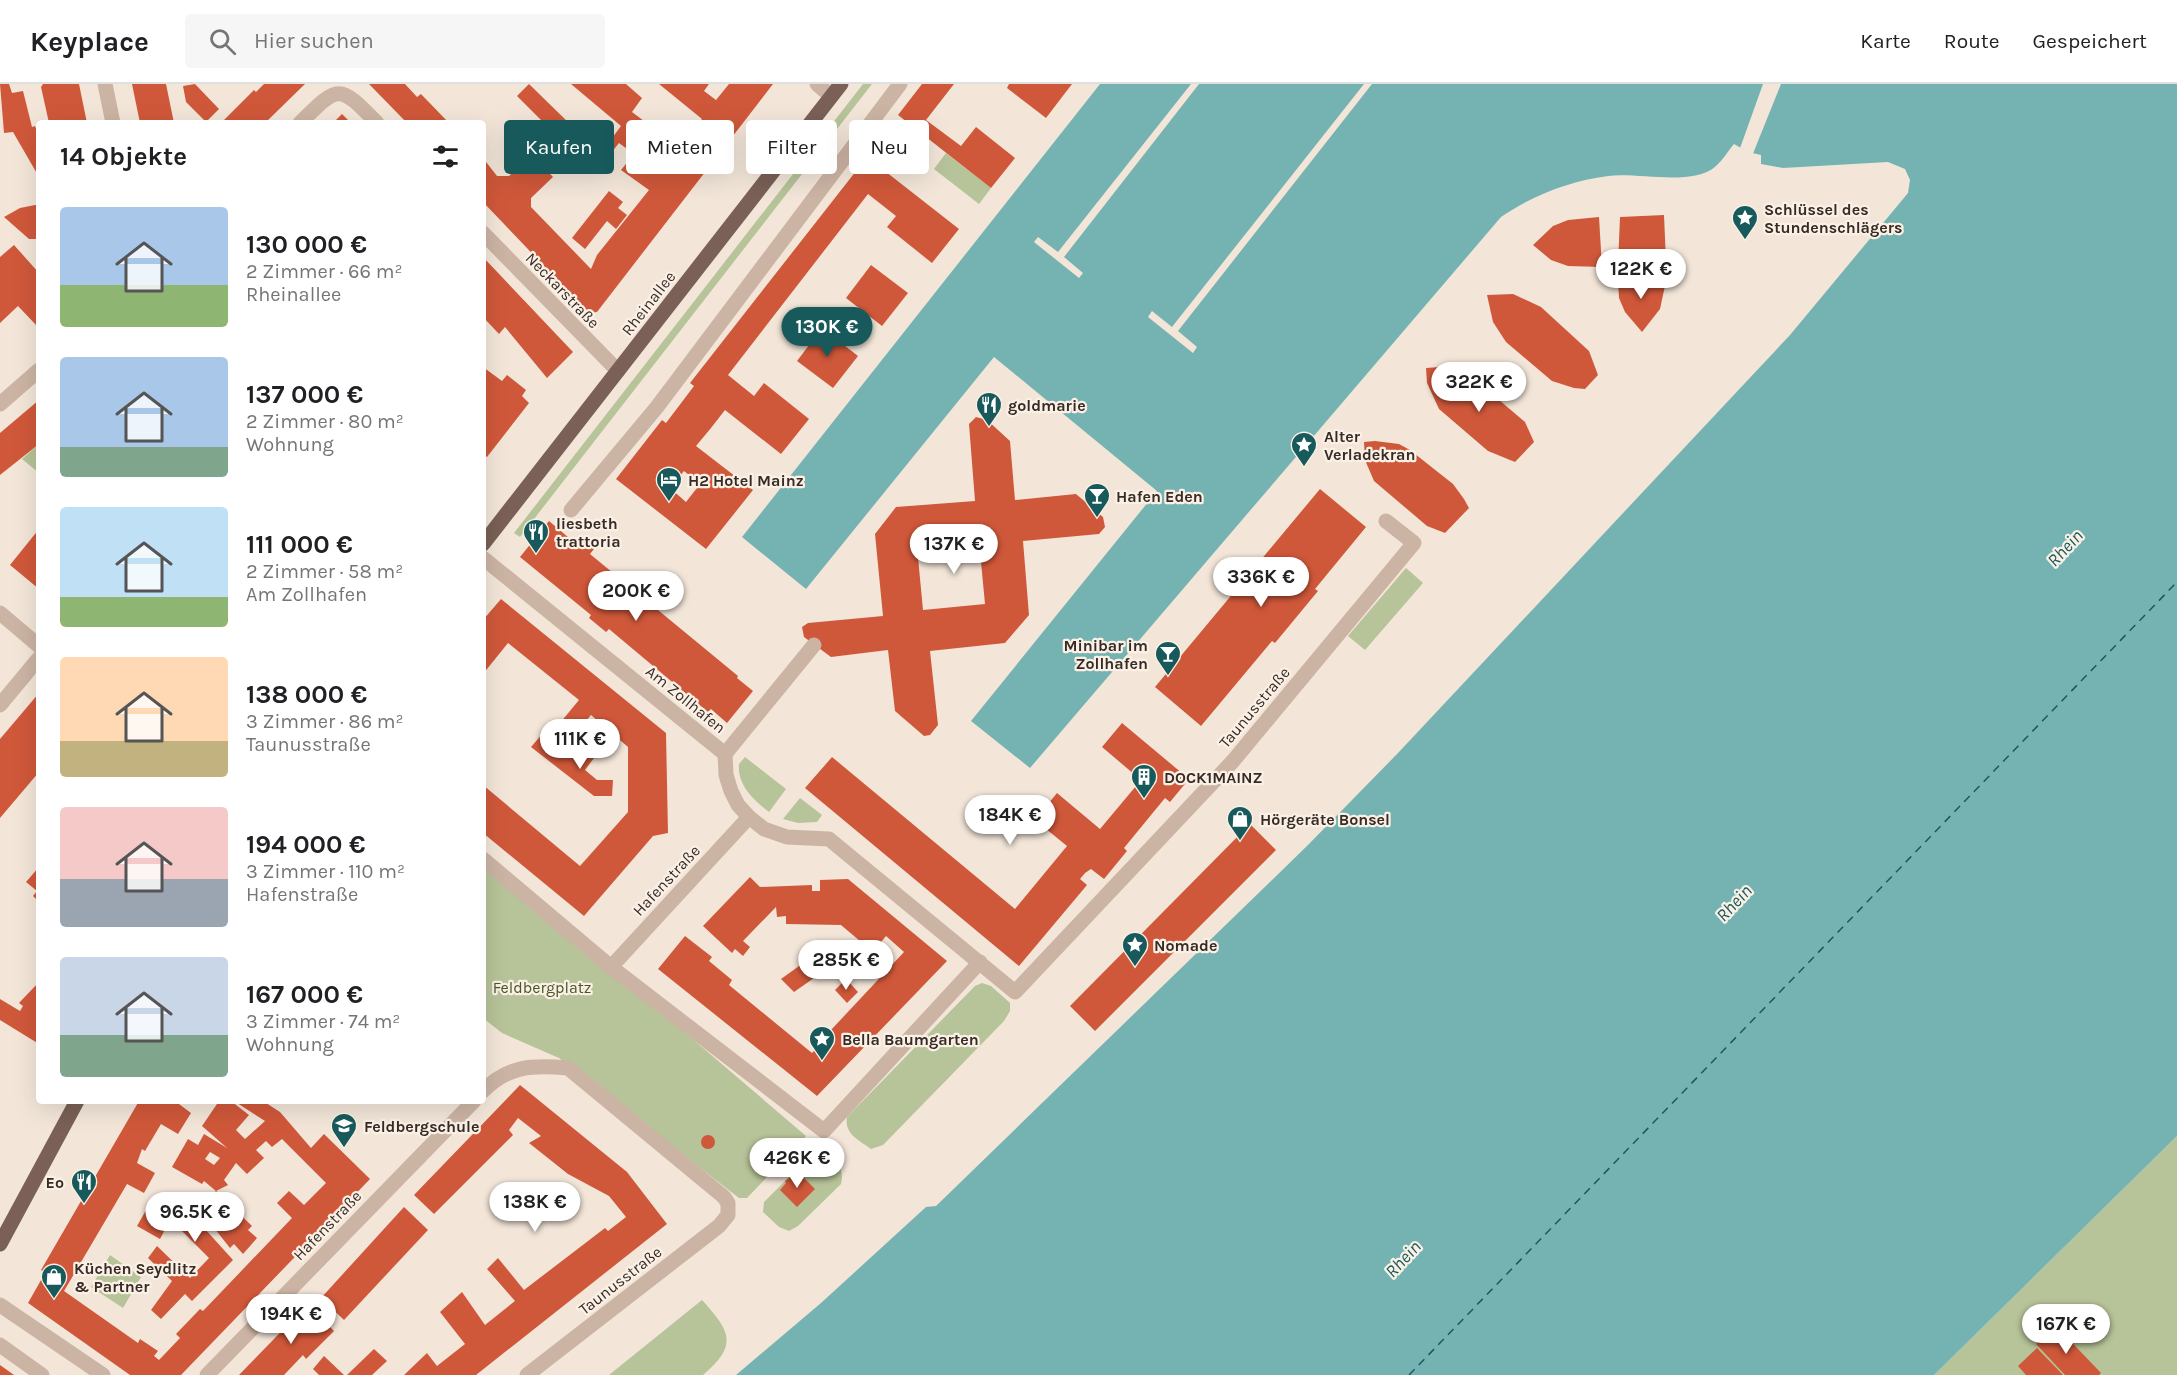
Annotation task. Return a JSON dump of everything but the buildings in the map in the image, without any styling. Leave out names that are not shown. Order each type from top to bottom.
[{"type":"main road","name":"Rheinallee","points":[[486,540],[836,90]]},
{"type":"main road","points":[[0,1244],[75,1104]]},
{"type":"street","points":[[105,84],[112,120]]},
{"type":"street","points":[[818,84],[836,90]]},
{"type":"street","points":[[571,510],[657,407],[900,84]]},
{"type":"street","points":[[303,120],[329,95],[342,92],[351,96],[374,120]]},
{"type":"street","name":"Neckarstraße","points":[[486,236],[618,370]]},
{"type":"street","points":[[0,404],[36,373]]},
{"type":"street","name":"Taunusstraße","points":[[1015,992],[1233,761],[1414,543],[1386,520]]},
{"type":"street","name":"Am Zollhafen","points":[[486,560],[725,754],[726,775],[731,791],[738,805],[749,817],[764,829],[787,837],[829,838],[1015,992]]},
{"type":"street","points":[[0,614],[36,644]]},
{"type":"street","points":[[725,754],[814,645]]},
{"type":"street","points":[[0,705],[36,662]]},
{"type":"street","name":"Hafenstraße","points":[[610,967],[749,817]]},
{"type":"street","points":[[486,862],[610,967],[824,1131],[980,962]]},
{"type":"street","name":"Taunusstraße","points":[[486,1088],[494,1080],[511,1070],[568,1068],[724,1197],[729,1208],[728,1215],[719,1226],[527,1375]]},
{"type":"street","name":"Hafenstraße","points":[[207,1375],[471,1104]]},
{"type":"street","points":[[0,1305],[103,1375]]},
{"type":"street","points":[[0,1346],[42,1375]]},
{"type":"green space","points":[[863,84],[872,84],[837,129],[837,120],[835,120]]},
{"type":"green space","points":[[946,153],[991,188],[979,204],[934,169]]},
{"type":"green space","points":[[793,174],[802,174],[520,537],[514,533]]},
{"type":"green space","points":[[36,447],[36,471],[22,459]]},
{"type":"green space","points":[[1406,568],[1423,583],[1365,650],[1348,636]]},
{"type":"green space","points":[[745,757],[786,789],[769,812],[752,798],[744,786],[739,764]]},
{"type":"green space","points":[[800,798],[822,815],[817,822],[798,823],[783,819]]},
{"type":"green space","name":"Feldbergplatz","points":[[486,863],[806,1136],[747,1198],[739,1198],[559,1058],[502,1033],[486,1020]]},
{"type":"green space","points":[[982,983],[991,986],[1010,1003],[1010,1011],[1004,1021],[883,1145],[871,1149],[857,1139],[848,1128],[847,1117],[975,986]]},
{"type":"green space","points":[[2177,1136],[2177,1375],[1934,1375]]},
{"type":"green space","points":[[821,1149],[838,1163],[842,1173],[841,1184],[798,1226],[789,1231],[779,1227],[763,1212],[764,1202],[816,1150]]},
{"type":"green space","points":[[110,1255],[141,1277],[123,1308],[91,1287]]},
{"type":"green space","points":[[702,1300],[719,1321],[726,1338],[726,1347],[722,1355],[703,1375],[609,1375]]},
{"type":"water","name":"Rhein","points":[[1100,84],[2177,84],[2177,1136],[1934,1375],[736,1375],[821,1303],[926,1207],[936,1206],[1308,845],[1398,753],[1790,335],[1908,193],[1910,180],[1905,169],[1888,162],[1783,168],[1761,164],[1761,155],[1748,152],[1734,144],[1719,164],[1694,176],[1620,175],[1594,178],[1566,185],[1539,196],[1501,217],[1030,768],[971,721],[1157,491],[994,357],[806,589],[742,537]]},
{"type":"pier","points":[[1191,84],[1199,84],[1064,257],[1083,273],[1079,278],[1034,242],[1038,237],[1058,252]]},
{"type":"pier","points":[[1364,84],[1372,84],[1178,331],[1197,347],[1193,353],[1148,317],[1152,311],[1172,327]]},
{"type":"pier","points":[[1763,84],[1781,84],[1752,156],[1739,151]]},
{"type":"ferry route","points":[[1409,1375],[2177,582]]},
{"type":"place","name":"Schlüssel des Stundenschlägers","points":[[1745,241]]},
{"type":"place","name":"goldmarie","points":[[989,428]]},
{"type":"place","name":"Alter Verladekran","points":[[1304,468]]},
{"type":"place","name":"H2 Hotel Mainz","points":[[669,503]]},
{"type":"place","name":"Hafen Eden","points":[[1097,519]]},
{"type":"place","name":"liesbeth trattoria","points":[[536,555]]},
{"type":"place","name":"Minibar im Zollhafen","points":[[1168,677]]},
{"type":"place","name":"DOCK1MAINZ","points":[[1144,800]]},
{"type":"place","name":"Hörgeräte Bonsel","points":[[1240,842]]},
{"type":"place","name":"Nomade","points":[[1135,968]]},
{"type":"place","name":"Bella Baumgarten","points":[[822,1062]]},
{"type":"place","name":"Feldbergschule","points":[[344,1149]]},
{"type":"place","name":"Eo","points":[[84,1205]]},
{"type":"place","name":"Küchen Seydlitz & Partner","points":[[54,1300]]}]
